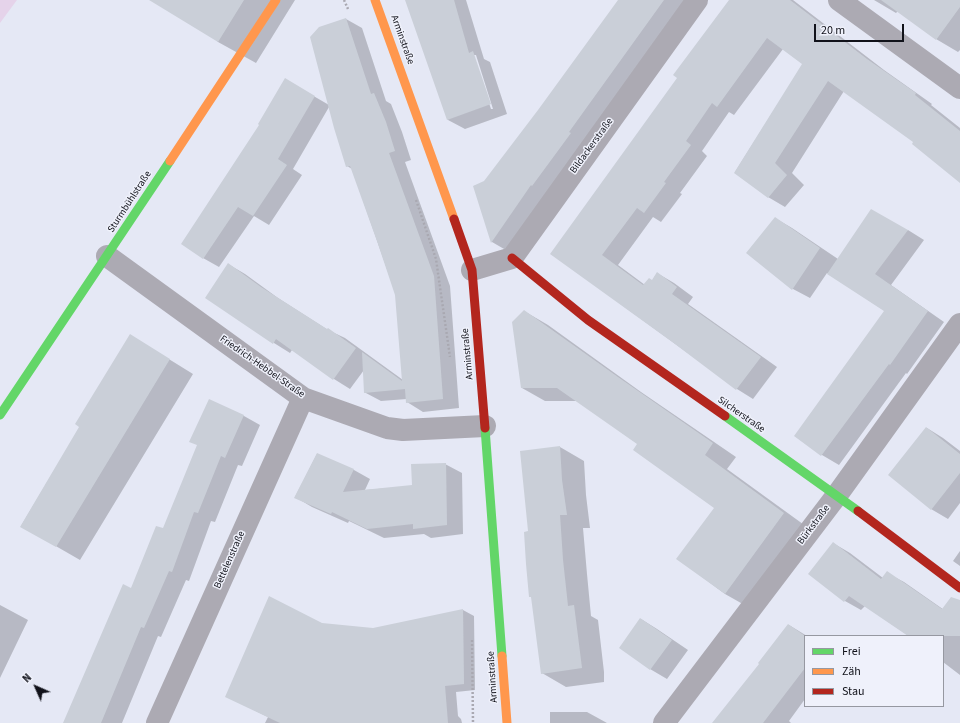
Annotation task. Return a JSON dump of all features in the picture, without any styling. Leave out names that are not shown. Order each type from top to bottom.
[{"type":"street","name":"Sturmbühlstraße","points":[[0,415],[276,0]]},
{"type":"street","name":"Arminstraße","points":[[375,0],[472,270],[507,723]]},
{"type":"street","name":"Bildackerstraße","points":[[512,258],[697,0]]},
{"type":"street","points":[[839,0],[960,88]]},
{"type":"street","name":"Friedrich-Hebbel-Straße","points":[[107,256],[303,398],[387,428],[403,430],[485,426]]},
{"type":"street","points":[[472,270],[512,258]]},
{"type":"street","name":"Silcherstraße","points":[[512,258],[588,320],[836,495],[960,588]]},
{"type":"street","name":"Bürkstraße","points":[[664,723],[836,495],[960,324]]},
{"type":"street","name":"Bettelenstraße","points":[[157,723],[303,398]]},
{"type":"path","points":[[344,0],[351,14]]},
{"type":"path","points":[[415,194],[436,259],[451,359]]},
{"type":"path","points":[[472,638],[473,723]]},
{"type":"shaded area","points":[[0,0],[17,0],[0,23]]},
{"type":"building","points":[[149,0],[244,0],[218,42]]},
{"type":"building","points":[[405,0],[454,0],[469,53],[473,51],[491,104],[447,120]]},
{"type":"building","points":[[618,0],[664,0],[569,132],[571,133],[532,186],[531,185],[491,243],[473,186],[484,181]]},
{"type":"building","points":[[729,0],[790,0],[867,59],[916,93],[915,95],[960,131],[960,183],[912,144],[913,142],[828,81],[775,163],[787,175],[768,198],[734,173],[802,64],[767,38],[717,107],[712,103],[686,141],[691,145],[644,213],[637,208],[602,255],[643,285],[649,278],[652,280],[657,272],[677,287],[672,294],[761,357],[736,390],[550,254],[677,78],[673,75]]},
{"type":"building","points":[[881,0],[960,0],[960,7],[936,40]]},
{"type":"building","points":[[346,18],[371,94],[374,93],[386,122],[395,151],[389,153],[434,276],[443,399],[406,403],[405,389],[364,393],[362,352],[402,381],[395,295],[350,166],[346,167],[310,37],[319,27]]},
{"type":"building","points":[[285,78],[315,96],[278,159],[287,165],[253,216],[238,207],[203,259],[181,244],[259,125],[258,124]]},
{"type":"building","points":[[871,209],[908,230],[875,274],[928,311],[890,365],[889,364],[821,456],[794,436],[884,311],[827,274]]},
{"type":"building","points":[[775,217],[820,248],[792,290],[746,253]]},
{"type":"building","points":[[228,263],[261,287],[327,329],[328,328],[356,348],[333,380],[276,339],[273,344],[205,298]]},
{"type":"building","points":[[524,310],[713,443],[705,455],[784,513],[725,594],[676,559],[714,508],[633,450],[637,444],[557,388],[521,388],[512,322]]},
{"type":"building","points":[[130,334],[170,359],[56,547],[20,527],[79,427],[75,424]]},
{"type":"building","points":[[209,399],[244,415],[225,458],[221,456],[198,513],[194,512],[172,572],[169,571],[144,628],[141,627],[101,723],[63,723],[123,584],[131,588],[156,526],[163,528],[197,445],[189,442]]},
{"type":"building","points":[[926,427],[960,454],[960,473],[931,510],[888,475]]},
{"type":"building","points":[[560,446],[562,480],[567,515],[560,515],[563,560],[568,606],[574,605],[582,668],[541,674],[531,597],[529,597],[524,532],[528,531],[520,451]]},
{"type":"building","points":[[317,453],[354,469],[343,492],[412,485],[411,464],[446,463],[447,525],[413,529],[413,524],[367,529],[332,512],[331,514],[294,498]]},
{"type":"building","points":[[833,542],[881,579],[887,571],[942,609],[951,597],[960,600],[960,636],[907,635],[849,596],[844,602],[808,574]]},
{"type":"building","points":[[269,596],[322,623],[373,628],[463,609],[464,684],[445,686],[448,723],[280,723],[225,697]]},
{"type":"building","points":[[640,618],[672,640],[650,670],[619,648]]},
{"type":"building","points":[[788,624],[804,635],[804,669],[763,723],[712,723],[759,664],[758,663]]},
{"type":"traffic: fast","points":[[0,415],[170,161]]},
{"type":"traffic: fast","points":[[725,416],[858,511]]},
{"type":"traffic: fast","points":[[485,428],[502,656]]},
{"type":"traffic: slow","points":[[170,161],[276,0]]},
{"type":"traffic: slow","points":[[375,0],[454,219]]},
{"type":"traffic: slow","points":[[502,656],[507,723]]},
{"type":"traffic: jam","points":[[454,219],[472,270],[485,428]]},
{"type":"traffic: jam","points":[[512,258],[588,320],[725,416]]},
{"type":"traffic: jam","points":[[858,511],[960,588]]}]
